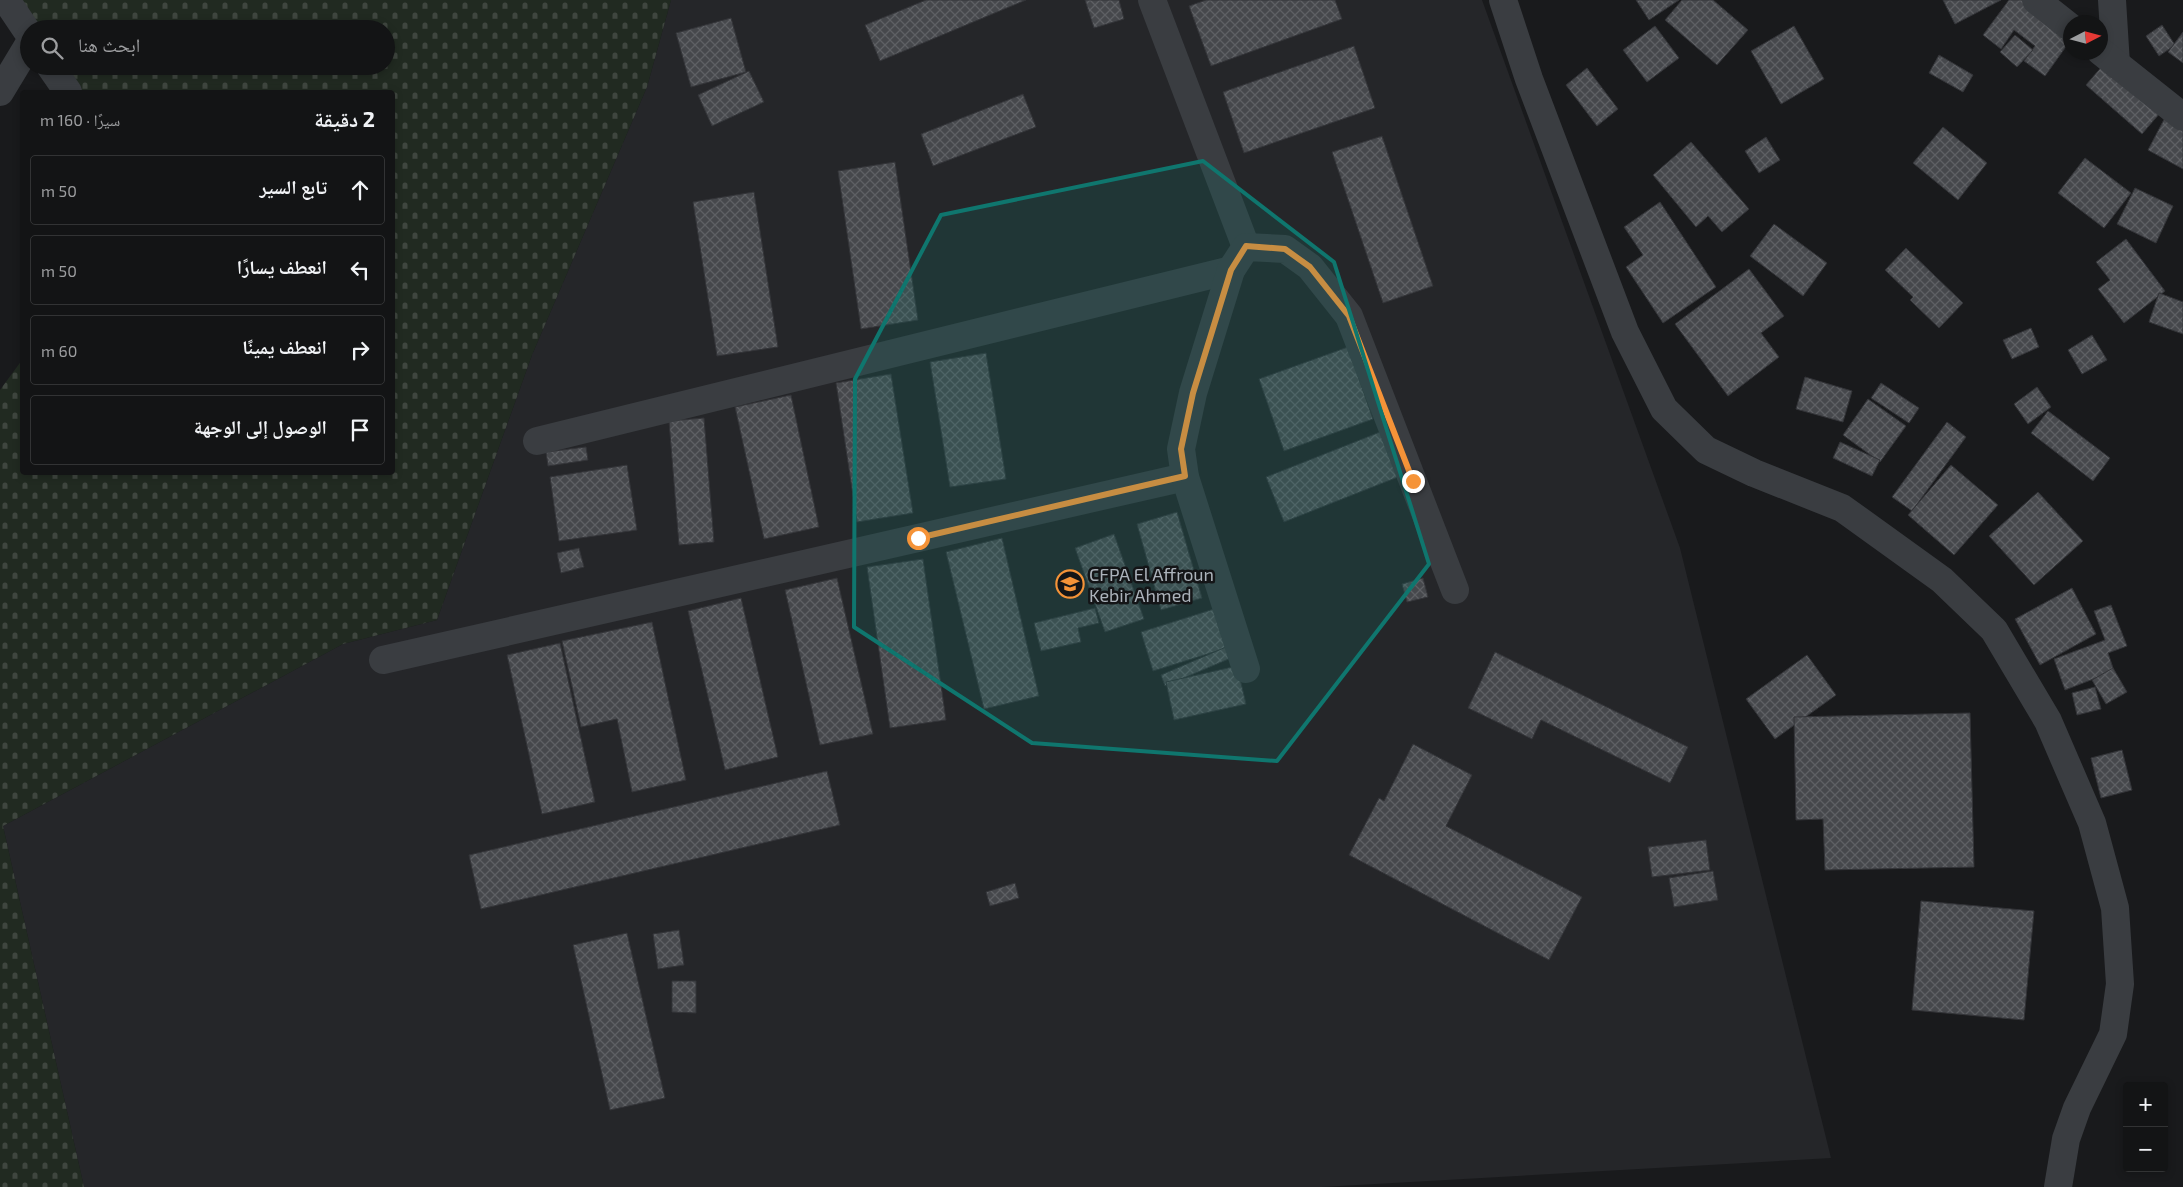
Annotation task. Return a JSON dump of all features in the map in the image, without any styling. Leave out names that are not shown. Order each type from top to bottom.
[{"type":"street","points":[[6,0],[20,21]]},
{"type":"street","points":[[1152,0],[1246,246]]},
{"type":"street","points":[[1503,0],[1529,79],[1625,332],[1664,409],[1706,450],[1754,473],[1842,508],[1942,580],[1994,630],[2048,721],[2092,823],[2114,908],[2120,984],[2113,1034],[2077,1108],[2066,1139],[2058,1187]]},
{"type":"street","points":[[2036,0],[2063,21]]},
{"type":"street","points":[[2112,0],[2108,57],[2183,117]]},
{"type":"street","points":[[0,92],[20,59]]},
{"type":"street","points":[[56,75],[67,90]]},
{"type":"street","points":[[1246,246],[1231,270],[1193,393],[1181,449],[1185,476],[1246,668]]},
{"type":"street","points":[[1246,246],[1285,249],[1310,267],[1349,316],[1455,590]]},
{"type":"street","points":[[537,441],[1231,270]]},
{"type":"street","points":[[383,660],[1185,476]]},
{"type":"highlighted area","points":[[1203,161],[1334,262],[1429,564],[1277,761],[1032,743],[854,627],[855,379],[941,215]]},
{"type":"shaded area","name":"CFPA El Affroun Kebir Ahmed","points":[[671,0],[1482,0],[1680,548],[1831,1158],[1322,1187],[84,1187],[3,826],[343,644],[437,620],[532,355],[647,87]]},
{"type":"green space","points":[[14,0],[671,0],[647,87],[532,355],[437,620],[343,644],[3,826],[84,1187],[0,1187],[0,390],[20,363],[20,475],[395,475],[395,90],[70,90],[61,75],[395,75],[395,20],[26,20]]},
{"type":"building","points":[[926,0],[1026,0],[880,61],[865,25]]},
{"type":"building","points":[[1085,0],[1119,0],[1124,19],[1094,28]]},
{"type":"building","points":[[1206,0],[1335,0],[1342,19],[1211,66],[1189,6]]},
{"type":"building","points":[[1636,0],[1679,0],[1649,20]]},
{"type":"building","points":[[1682,0],[1713,0],[1748,30],[1717,65],[1665,20]]},
{"type":"building","points":[[1943,0],[2001,0],[1955,24]]},
{"type":"building","points":[[2009,0],[2026,0],[2063,18],[2063,51],[2045,76],[2024,61],[2035,46],[2014,30],[2001,49],[1983,35]]},
{"type":"building","points":[[731,18],[746,72],[691,87],[676,33]]},
{"type":"building","points":[[2162,25],[2175,45],[2159,56],[2146,36]]},
{"type":"building","points":[[1655,26],[1679,58],[1647,82],[1623,50]]},
{"type":"building","points":[[1794,26],[1824,79],[1781,104],[1751,51]]},
{"type":"building","points":[[2183,32],[2183,63],[2168,52]]},
{"type":"building","points":[[2015,35],[2033,50],[2017,67],[2000,52]]},
{"type":"building","points":[[1354,46],[1375,108],[1244,153],[1223,92]]},
{"type":"building","points":[[1939,55],[1973,75],[1963,92],[1929,73]]},
{"type":"building","points":[[2110,57],[2166,106],[2142,134],[2086,85]]},
{"type":"building","points":[[1587,68],[1618,109],[1597,126],[1566,85]]},
{"type":"building","points":[[749,71],[764,102],[712,126],[698,95]]},
{"type":"building","points":[[1023,94],[1036,127],[933,166],[921,134]]},
{"type":"building","points":[[2169,110],[2183,118],[2183,169],[2148,150]]},
{"type":"building","points":[[1943,127],[1987,163],[1958,200],[1913,163]]},
{"type":"building","points":[[1382,136],[1433,286],[1383,303],[1332,152]]},
{"type":"building","points":[[1766,137],[1780,160],[1759,173],[1745,151]]},
{"type":"building","points":[[1691,142],[1749,209],[1722,232],[1708,216],[1696,227],[1653,175]]},
{"type":"building","points":[[2085,158],[2131,193],[2104,228],[2058,193]]},
{"type":"building","points":[[895,162],[918,320],[861,329],[838,171]]},
{"type":"building","points":[[2135,188],[2173,206],[2156,243],[2117,224]]},
{"type":"building","points":[[754,192],[778,347],[717,356],[693,202]]},
{"type":"building","points":[[1660,202],[1716,287],[1663,323],[1626,267],[1643,255],[1624,227]]},
{"type":"building","points":[[1774,224],[1827,263],[1803,296],[1750,256]]},
{"type":"building","points":[[2126,239],[2165,291],[2124,323],[2098,289],[2110,280],[2096,262]]},
{"type":"building","points":[[1906,248],[1963,303],[1939,328],[1910,300],[1913,297],[1885,270]]},
{"type":"building","points":[[1749,269],[1784,316],[1761,333],[1779,357],[1728,396],[1675,324]]},
{"type":"building","points":[[2159,293],[2183,302],[2183,334],[2149,322]]},
{"type":"building","points":[[2031,328],[2039,347],[2012,359],[2003,340]]},
{"type":"building","points":[[2092,335],[2107,360],[2082,374],[2068,350]]},
{"type":"building","points":[[1348,347],[1373,419],[1284,451],[1259,379]]},
{"type":"building","points":[[986,353],[1006,479],[950,487],[930,362]]},
{"type":"building","points":[[891,374],[913,513],[857,522],[836,383]]},
{"type":"building","points":[[1805,377],[1852,391],[1843,422],[1796,409]]},
{"type":"building","points":[[1881,383],[1919,408],[1909,423],[1871,398]]},
{"type":"building","points":[[2037,387],[2051,407],[2028,424],[2014,404]]},
{"type":"building","points":[[791,395],[819,527],[764,539],[735,407]]},
{"type":"building","points":[[1868,399],[1906,426],[1880,462],[1843,435]]},
{"type":"building","points":[[2048,411],[2110,458],[2093,481],[2031,433]]},
{"type":"building","points":[[704,418],[714,542],[679,545],[669,421]]},
{"type":"building","points":[[1947,422],[1966,437],[1912,511],[1892,497]]},
{"type":"building","points":[[1380,432],[1398,477],[1284,522],[1266,477]]},
{"type":"building","points":[[1840,442],[1880,460],[1872,476],[1833,458]]},
{"type":"building","points":[[586,447],[588,460],[548,466],[546,452]]},
{"type":"building","points":[[627,465],[637,530],[559,541],[550,477]]},
{"type":"building","points":[[1951,465],[1998,505],[1954,555],[1908,515]]},
{"type":"building","points":[[2038,492],[2083,541],[2034,585],[1989,536]]},
{"type":"building","points":[[1177,512],[1202,598],[1161,610],[1137,524]]},
{"type":"building","points":[[1114,534],[1144,619],[1105,632],[1075,548]]},
{"type":"building","points":[[1002,538],[1039,696],[984,709],[946,552]]},
{"type":"building","points":[[579,548],[584,567],[561,573],[557,553]]},
{"type":"building","points":[[923,559],[946,720],[890,728],[867,567]]},
{"type":"building","points":[[837,578],[873,734],[820,745],[785,590]]},
{"type":"building","points":[[1423,578],[1428,597],[1407,602],[1402,584]]},
{"type":"building","points":[[2072,588],[2096,634],[2040,665],[2015,619]]},
{"type":"building","points":[[741,598],[778,757],[725,770],[688,611]]},
{"type":"building","points":[[2111,605],[2127,646],[2108,653],[2114,671],[2065,690],[2054,659],[2105,640],[2094,611]]},
{"type":"building","points":[[1095,608],[1099,623],[1078,628],[1081,642],[1041,651],[1034,623]]},
{"type":"building","points":[[1214,609],[1227,648],[1153,671],[1141,632]]},
{"type":"building","points":[[652,622],[686,780],[632,792],[617,719],[581,727],[562,641]]},
{"type":"building","points":[[560,643],[595,802],[542,814],[507,655]]},
{"type":"building","points":[[1226,647],[1231,658],[1165,686],[1161,675]]},
{"type":"building","points":[[1495,652],[1688,747],[1670,783],[1541,720],[1532,739],[1468,708]]},
{"type":"building","points":[[1807,655],[1836,695],[1775,739],[1746,699]]},
{"type":"building","points":[[1237,666],[1246,704],[1174,720],[1166,682]]},
{"type":"building","points":[[2113,668],[2127,692],[2106,704],[2092,680]]},
{"type":"building","points":[[2095,687],[2101,709],[2077,715],[2072,693]]},
{"type":"building","points":[[1970,713],[1974,867],[1825,870],[1823,819],[1796,820],[1794,717]]},
{"type":"building","points":[[1413,744],[1472,775],[1446,826],[1582,897],[1549,960],[1349,855],[1379,798],[1384,801]]},
{"type":"building","points":[[2122,750],[2132,790],[2101,798],[2091,758]]},
{"type":"building","points":[[827,771],[840,825],[481,909],[469,855]]},
{"type":"building","points":[[1706,840],[1710,870],[1652,877],[1648,847]]},
{"type":"building","points":[[1713,871],[1718,900],[1674,907],[1669,878]]},
{"type":"building","points":[[1015,883],[1019,898],[990,906],[986,892]]},
{"type":"building","points":[[1921,901],[2034,911],[2024,1020],[1912,1010]]},
{"type":"building","points":[[679,930],[684,965],[658,969],[653,934]]},
{"type":"building","points":[[627,933],[665,1098],[610,1110],[573,945]]},
{"type":"building","points":[[672,981],[696,981],[696,1013],[672,1012]]},
{"type":"place","name":"CFPA El Affroun Kebir Ahmed","points":[[1070,584]]},
{"type":"route","points":[[918,538],[1185,476],[1181,449],[1193,393],[1231,270],[1246,246],[1285,249],[1310,267],[1349,316],[1413,481]]}]
